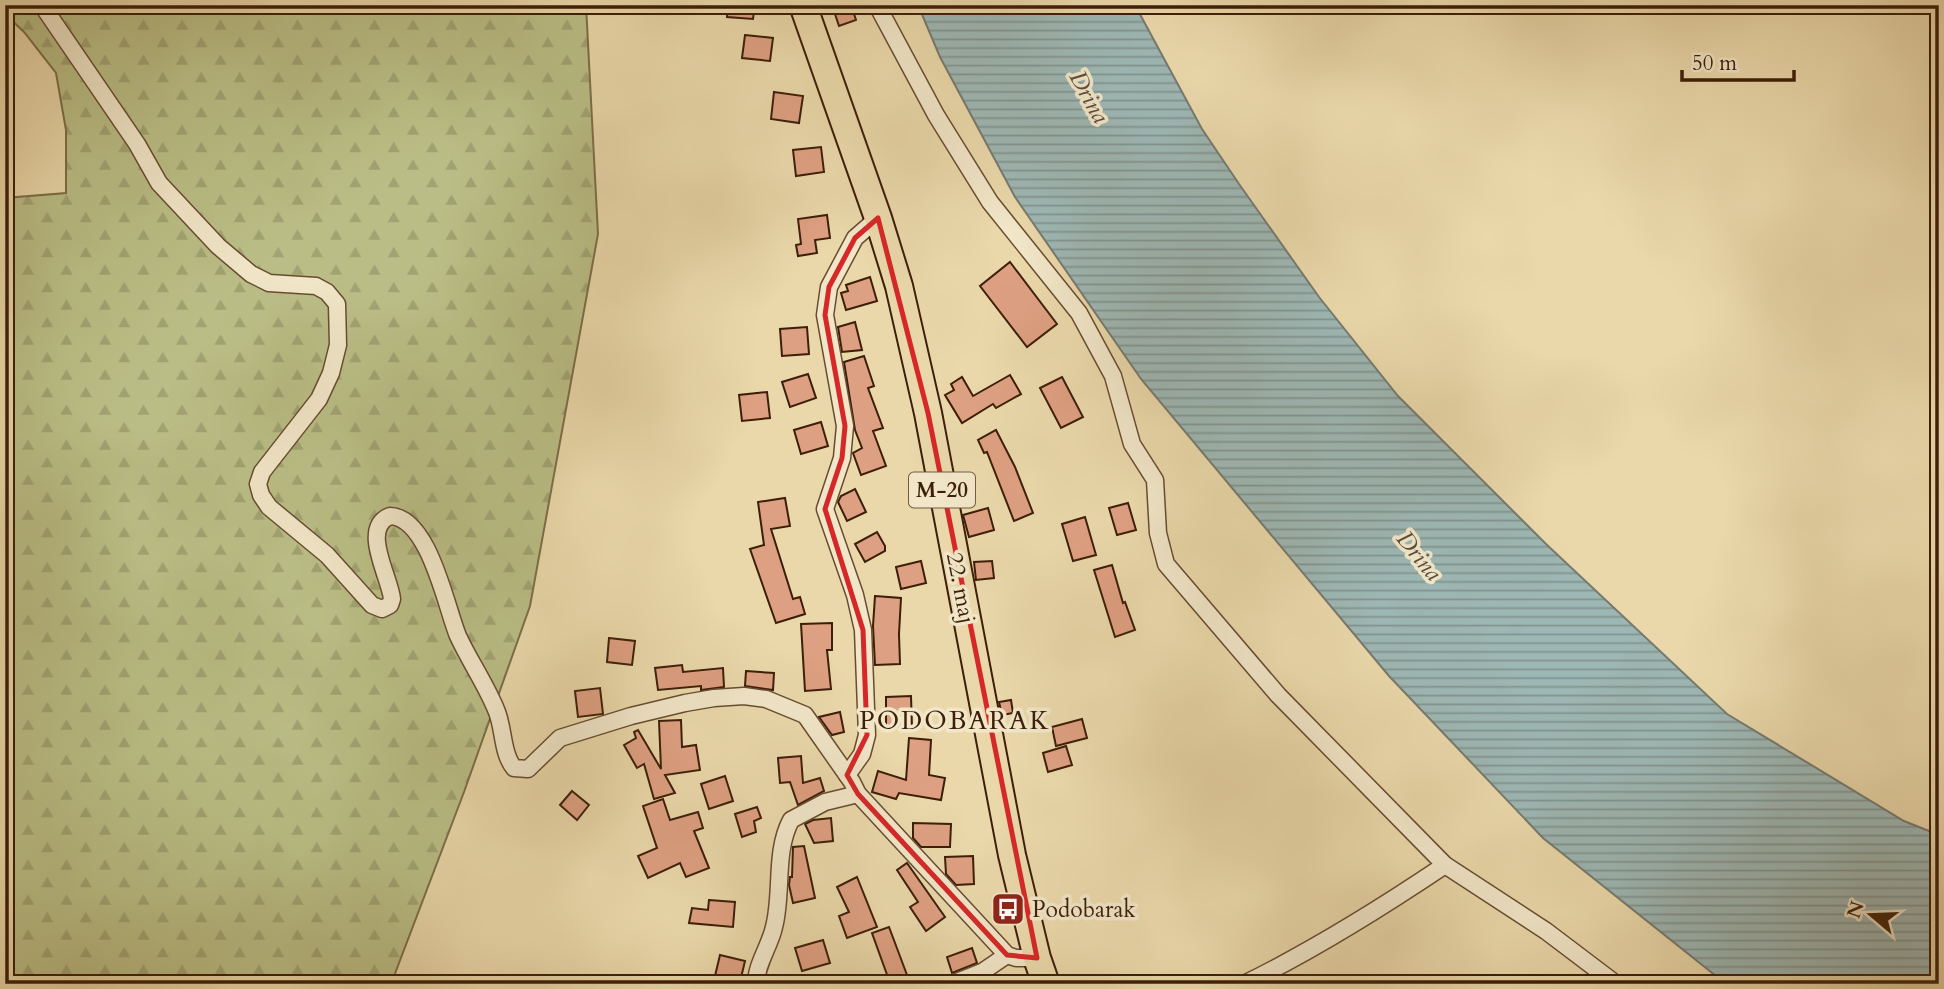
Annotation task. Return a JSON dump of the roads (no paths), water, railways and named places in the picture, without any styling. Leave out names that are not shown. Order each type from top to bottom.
[{"type":"main road","name":"22. maj","points":[[803,5],[900,286],[928,413],[1012,855],[1046,984]]},
{"type":"street","points":[[42,5],[137,144],[159,183],[218,246],[251,274],[269,282],[316,286],[327,292],[337,304],[338,345],[331,373],[313,410],[261,472],[258,484],[261,495],[270,508],[327,555],[372,604],[382,609],[390,605],[392,599],[378,546],[378,527],[382,520],[390,516],[407,521],[429,553],[439,576],[457,634],[499,716],[510,763],[514,768],[528,769],[560,738],[631,716],[714,698],[744,696],[766,699],[804,715],[858,794],[1006,955],[1037,958]]},
{"type":"street","points":[[877,5],[936,115],[990,202],[1079,313],[1113,376],[1132,444],[1155,480],[1158,533],[1166,564],[1278,695],[1445,865],[1546,931],[1616,984]]},
{"type":"street","points":[[847,775],[862,754],[867,736],[863,629],[855,595],[825,509],[842,458],[845,426],[825,315],[829,287],[855,238],[878,218]]},
{"type":"street","points":[[756,984],[760,964],[775,925],[783,839],[791,820],[825,802],[858,794]]},
{"type":"street","points":[[1244,984],[1317,945],[1445,865]]},
{"type":"street","points":[[952,984],[982,972],[1006,955]]},
{"type":"water","name":"Drina","points":[[918,5],[1135,5],[1202,129],[1319,297],[1398,396],[1546,544],[1727,714],[1904,821],[1939,835],[1939,984],[1726,984],[1543,838],[1389,676],[1141,379],[1015,197],[940,57]]},
{"type":"place","name":"Podobarak","points":[[1008,909]]},
{"type":"district","name":"PODOBARAK","points":[[955,720]]}]
